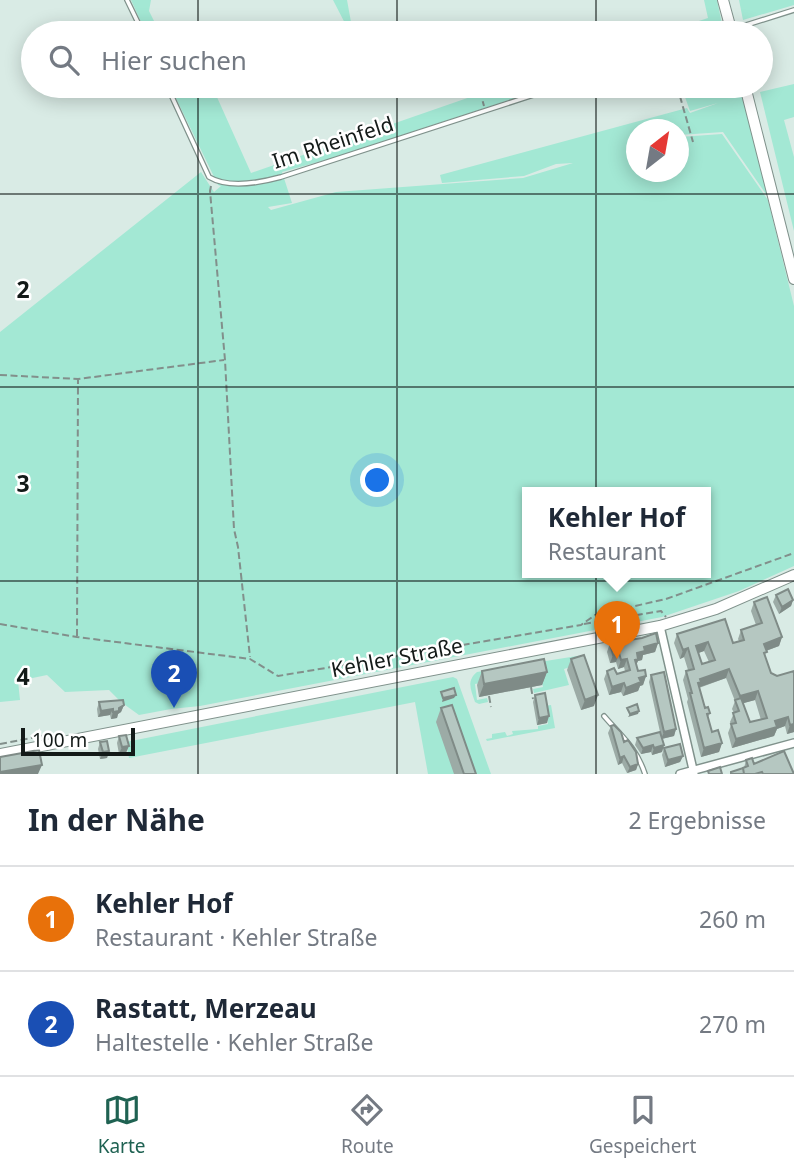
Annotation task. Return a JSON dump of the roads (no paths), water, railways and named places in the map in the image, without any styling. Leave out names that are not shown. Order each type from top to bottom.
[{"type":"main road","points":[[723,0],[726,21]]},
{"type":"main road","points":[[748,98],[794,279]]},
{"type":"main road","name":"Kehler Straße","points":[[0,754],[663,622],[716,609],[794,575]]},
{"type":"street","points":[[663,622],[694,772]]},
{"type":"street","points":[[680,774],[794,743]]},
{"type":"lane","points":[[127,0],[137,21]]},
{"type":"lane","points":[[761,21],[794,10]]},
{"type":"lane","name":"Im Rheinfeld","points":[[172,98],[206,173],[213,179],[244,183],[262,182],[524,98]]},
{"type":"lane","points":[[604,716],[639,756],[645,774]]},
{"type":"place","name":"Kehler Hof","points":[[617,659]]},
{"type":"place","name":"Rastatt, Merzeau","points":[[174,708]]}]
